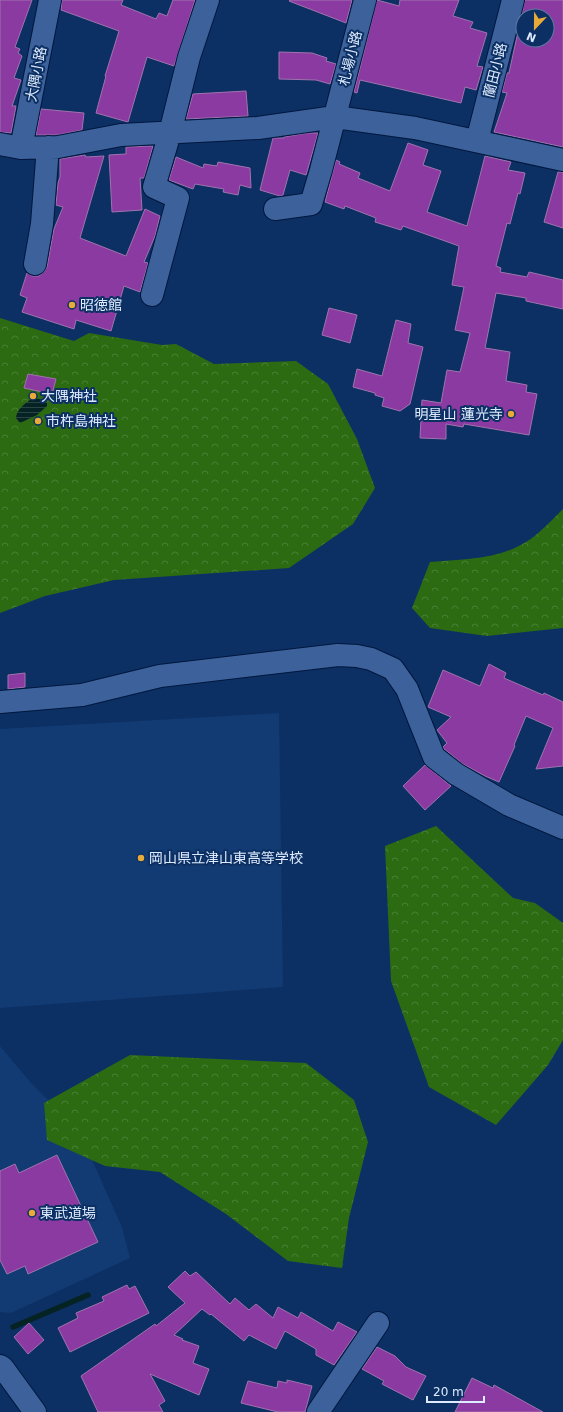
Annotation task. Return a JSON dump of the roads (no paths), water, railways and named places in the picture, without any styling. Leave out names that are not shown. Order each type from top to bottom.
[{"type":"street","name":"大隅小路","points":[[22,148],[50,0]]},
{"type":"street","points":[[152,295],[178,198],[154,187],[170,133],[189,57],[208,0]]},
{"type":"street","name":"札場小路","points":[[275,209],[311,204],[365,0]]},
{"type":"street","name":"蘭田小路","points":[[477,141],[513,0]]},
{"type":"street","points":[[0,144],[22,148],[58,147],[121,135],[258,128],[335,117],[415,128],[563,160]]},
{"type":"street","points":[[35,264],[42,224],[48,147]]},
{"type":"street","points":[[0,702],[82,695],[160,676],[338,655],[357,656],[371,659],[393,669],[407,689],[434,756],[456,774],[509,805],[563,828]]},
{"type":"street","points":[[318,1412],[378,1323]]},
{"type":"street","points":[[0,1366],[3,1368],[34,1412]]},
{"type":"waterway","points":[[13,1327],[88,1295]]},
{"type":"place","name":"昭徳館","points":[[72,305]]},
{"type":"place","name":"大隅神社","points":[[33,396]]},
{"type":"place","name":"明星山 蓮光寺","points":[[511,414]]},
{"type":"place","name":"市杵島神社","points":[[38,421]]},
{"type":"place","name":"岡山県立津山東高等学校","points":[[141,858]]},
{"type":"place","name":"東武道場","points":[[32,1213]]}]
